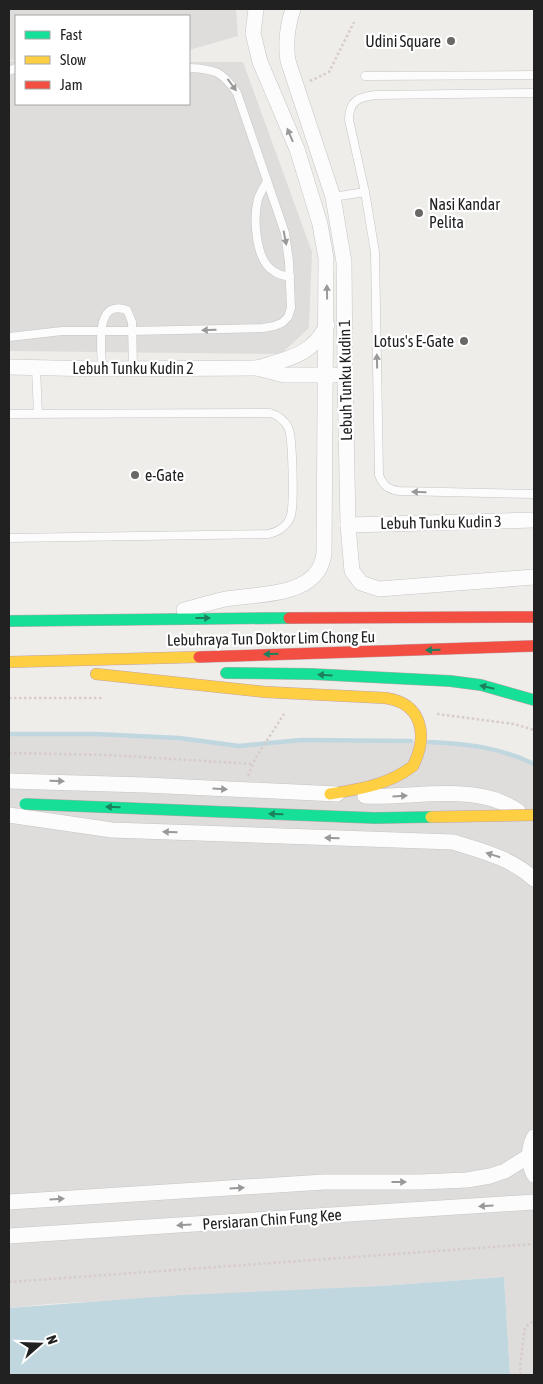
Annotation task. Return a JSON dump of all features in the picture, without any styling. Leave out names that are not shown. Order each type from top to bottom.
[{"type":"highway","points":[[480,618],[525,606]]},
{"type":"highway","name":"Lebuhraya Tun Doktor Lim Chong Eu","points":[[9,621],[534,617]]},
{"type":"highway","name":"Lebuhraya Tun Doktor Lim Chong Eu","points":[[14,662],[534,646]]},
{"type":"highway","points":[[14,662],[72,672],[192,673]]},
{"type":"highway","points":[[82,672],[265,692],[386,698],[403,702],[413,712],[422,734],[419,756],[413,766],[402,776],[387,783],[330,794]]},
{"type":"highway","points":[[212,673],[311,674],[450,681],[481,685],[534,700]]},
{"type":"highway","points":[[9,804],[375,818],[534,816]]},
{"type":"street","name":"Lebuh Tunku Kudin 1","points":[[154,619],[225,599],[286,591],[314,576],[320,568],[324,554],[326,258],[320,224],[296,149],[260,62],[253,33],[256,9]]},
{"type":"street","name":"Lebuh Tunku Kudin 1","points":[[293,9],[288,23],[285,42],[288,61],[333,197],[344,262],[344,375],[348,525],[352,571],[360,582],[379,589],[534,577]]},
{"type":"street","name":"Lebuh Tunku Kudin 2","points":[[256,368],[306,351],[318,340],[327,324]]},
{"type":"street","name":"Lebuh Tunku Kudin 2","points":[[9,367],[102,369],[256,368],[284,375],[344,375]]},
{"type":"street","name":"Lebuh Tunku Kudin 3","points":[[348,525],[534,520]]},
{"type":"street","points":[[9,780],[385,797],[453,794],[478,796],[501,802],[534,820]]},
{"type":"street","points":[[453,794],[462,806],[467,820],[464,830],[453,842]]},
{"type":"street","points":[[9,815],[112,830],[453,842],[503,858],[526,871],[534,879]]},
{"type":"street","points":[[534,1137],[529,1156],[534,1175]]},
{"type":"street","name":"Persiaran Chin Fung Kee","points":[[9,1202],[324,1182],[467,1180],[505,1171],[529,1156]]},
{"type":"street","name":"Persiaran Chin Fung Kee","points":[[9,1236],[534,1202]]},
{"type":"lane","points":[[9,336],[62,331],[132,331],[274,326],[282,323],[288,317],[290,308],[290,262],[285,233],[237,93],[227,78],[214,70],[190,68]]},
{"type":"lane","points":[[365,76],[534,75]]},
{"type":"lane","points":[[534,93],[365,96],[354,102],[349,110],[349,120],[365,192],[375,252],[378,475],[382,484],[390,490],[399,491],[534,494]]},
{"type":"lane","points":[[267,182],[258,200],[256,212],[258,248],[265,264],[274,272],[290,277]]},
{"type":"lane","points":[[333,197],[365,192]]},
{"type":"lane","points":[[102,369],[102,320],[108,312],[121,308],[127,310],[132,322],[133,368]]},
{"type":"lane","points":[[36,368],[38,414]]},
{"type":"lane","points":[[9,414],[265,412],[275,414],[284,421],[291,436],[291,516],[285,526],[275,533],[9,538]]},
{"type":"path","points":[[296,87],[329,72],[354,22]]},
{"type":"path","points":[[255,759],[280,723],[288,707]]},
{"type":"path","points":[[9,752],[109,755],[252,764]]},
{"type":"path","points":[[9,1282],[534,1244]]},
{"type":"path","points":[[521,1375],[520,1366],[525,1327],[534,1320]]},
{"type":"shaded area","points":[[9,9],[236,9],[238,36],[190,50],[190,15],[15,15],[15,60],[9,60]]},
{"type":"shaded area","points":[[9,61],[15,61],[15,105],[190,105],[190,62],[243,62],[312,252],[309,328],[281,354],[9,351]]},
{"type":"shaded area","points":[[9,734],[96,734],[179,738],[239,746],[301,740],[469,744],[513,754],[534,764],[534,1375],[510,1375],[504,1277],[381,1286],[48,1304],[9,1308]]},
{"type":"water","points":[[504,1277],[510,1375],[9,1375],[9,1308],[183,1295],[381,1286]]},
{"type":"waterway","points":[[9,734],[96,734],[179,738],[239,746],[301,740],[411,741]]},
{"type":"waterway","points":[[429,742],[483,747],[521,758],[534,764]]},
{"type":"traffic: fast","points":[[9,621],[289,618]]},
{"type":"traffic: fast","points":[[226,673],[311,674],[450,681],[481,685],[534,700]]},
{"type":"traffic: fast","points":[[25,804],[375,818],[431,817]]},
{"type":"traffic: slow","points":[[9,662],[199,657]]},
{"type":"traffic: slow","points":[[96,674],[265,692],[385,698]]},
{"type":"traffic: slow","points":[[385,698],[398,701],[408,707],[415,714],[419,723],[420,743],[418,755],[413,766]]},
{"type":"traffic: slow","points":[[330,794],[384,782],[413,766]]},
{"type":"traffic: slow","points":[[431,817],[534,815]]},
{"type":"traffic: jam","points":[[289,618],[534,617]]},
{"type":"traffic: jam","points":[[199,657],[534,646]]},
{"type":"place","name":"Udini Square","points":[[451,41]]},
{"type":"place","name":"Nasi Kandar Pelita","points":[[419,213]]},
{"type":"place","name":"Lotus's E-Gate","points":[[464,341]]},
{"type":"place","name":"e-Gate","points":[[135,475]]}]
